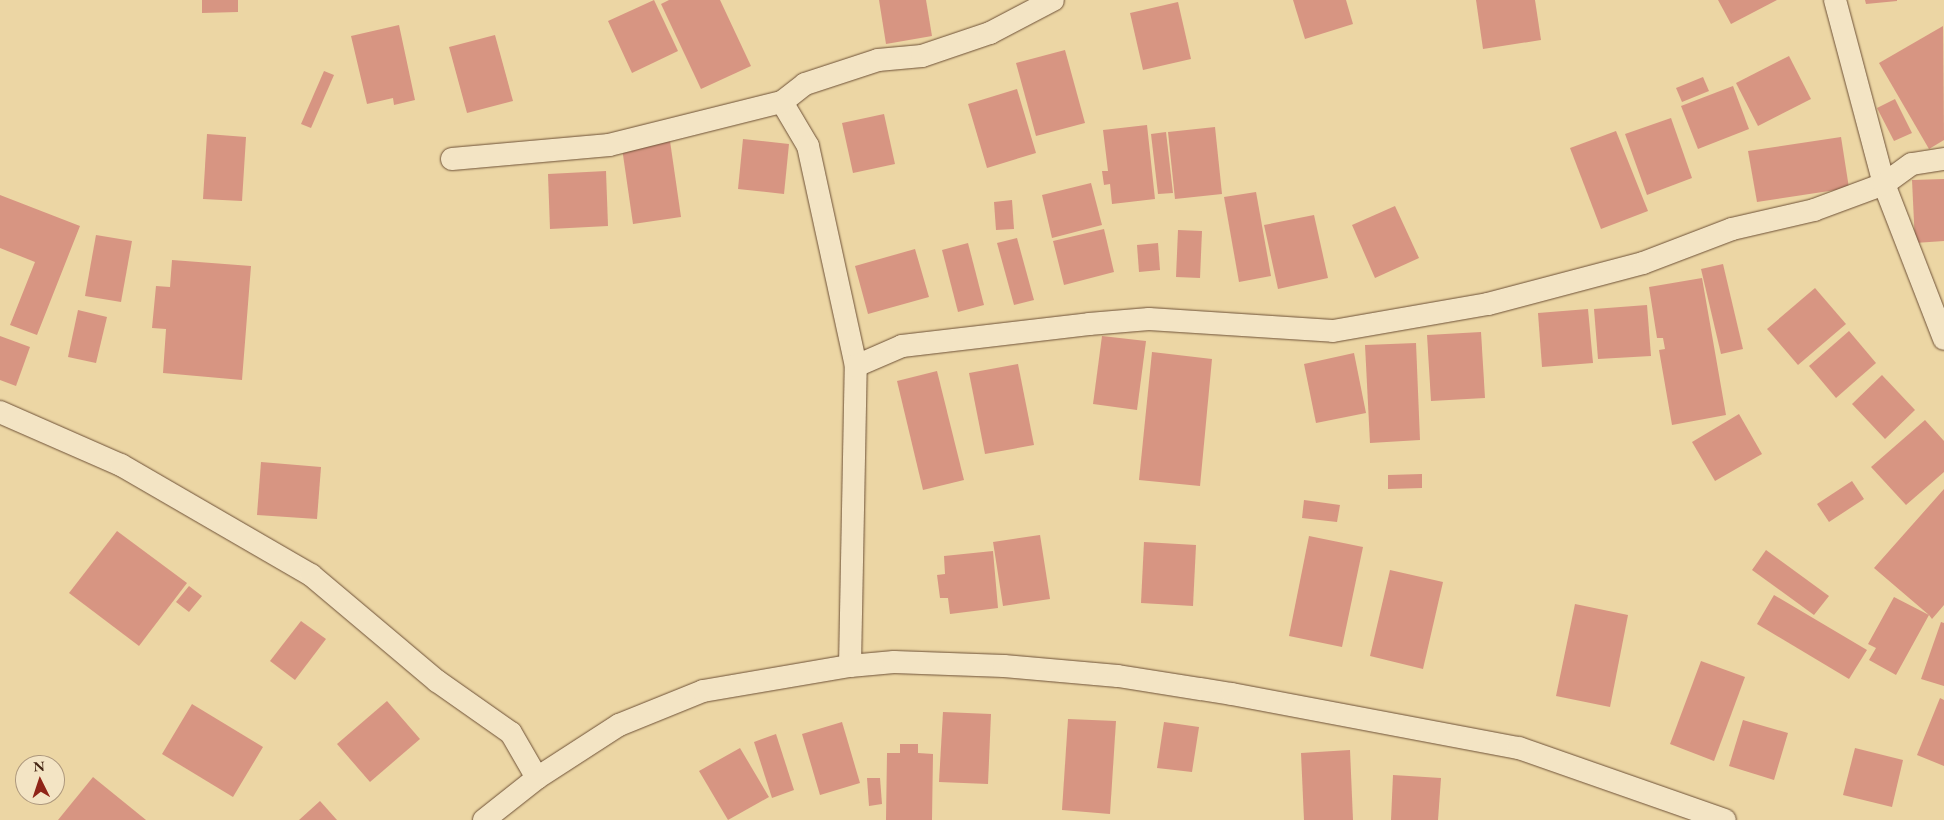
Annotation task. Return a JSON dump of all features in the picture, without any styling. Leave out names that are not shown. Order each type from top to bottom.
[{"type":"street","points":[[452,159],[609,146],[782,102],[804,84],[878,60],[922,56],[990,33],[1053,0]]},
{"type":"street","points":[[1835,0],[1884,184],[1944,339]]},
{"type":"street","points":[[782,102],[808,146],[856,366],[850,666]]},
{"type":"street","points":[[856,366],[902,346],[1148,319],[1333,331],[1488,304],[1643,263],[1732,229],[1814,210],[1884,184],[1912,164],[1944,159]]},
{"type":"street","points":[[0,412],[121,464],[311,575],[437,681],[511,733],[536,778]]},
{"type":"street","points":[[484,820],[536,778],[619,725],[703,691],[850,666],[894,662],[1004,666],[1118,676],[1232,694],[1519,748],[1725,820]]},
{"type":"building","points":[[202,0],[238,0],[238,12],[202,13]]},
{"type":"building","points":[[654,0],[678,51],[632,73],[608,21]]},
{"type":"building","points":[[669,0],[720,0],[751,66],[701,89],[661,4]]},
{"type":"building","points":[[879,0],[926,0],[932,36],[886,44]]},
{"type":"building","points":[[1293,0],[1346,0],[1353,24],[1305,39]]},
{"type":"building","points":[[1476,0],[1535,0],[1541,40],[1483,49]]},
{"type":"building","points":[[1718,0],[1777,0],[1731,24]]},
{"type":"building","points":[[1865,0],[1897,0],[1897,1],[1866,4]]},
{"type":"building","points":[[1178,2],[1191,59],[1143,70],[1130,13]]},
{"type":"building","points":[[399,25],[415,100],[394,105],[393,98],[367,104],[351,36]]},
{"type":"building","points":[[1943,26],[1944,140],[1929,149],[1879,63]]},
{"type":"building","points":[[495,35],[513,101],[467,113],[449,47]]},
{"type":"building","points":[[1065,50],[1085,123],[1036,136],[1016,63]]},
{"type":"building","points":[[1789,56],[1811,99],[1758,126],[1736,83]]},
{"type":"building","points":[[324,71],[334,75],[311,128],[301,124]]},
{"type":"building","points":[[1703,77],[1709,91],[1682,102],[1676,88]]},
{"type":"building","points":[[1733,86],[1749,129],[1698,149],[1681,106]]},
{"type":"building","points":[[1017,89],[1036,153],[987,168],[968,104]]},
{"type":"building","points":[[1895,99],[1912,133],[1894,141],[1877,108]]},
{"type":"building","points":[[884,114],[895,164],[853,173],[842,123]]},
{"type":"building","points":[[1671,118],[1692,178],[1647,195],[1625,134]]},
{"type":"building","points":[[1147,125],[1155,199],[1112,204],[1110,184],[1104,185],[1102,171],[1108,171],[1103,130]]},
{"type":"building","points":[[1215,127],[1222,194],[1175,199],[1168,132]]},
{"type":"building","points":[[1616,131],[1648,211],[1601,229],[1570,148]]},
{"type":"building","points":[[1166,132],[1173,193],[1158,194],[1151,134]]},
{"type":"building","points":[[207,134],[246,137],[242,201],[203,199]]},
{"type":"building","points":[[1841,137],[1849,188],[1757,202],[1748,151]]},
{"type":"building","points":[[743,139],[789,144],[784,194],[738,189]]},
{"type":"building","points":[[670,141],[681,217],[633,224],[622,148]]},
{"type":"building","points":[[606,171],[608,226],[550,229],[548,174]]},
{"type":"building","points":[[1944,179],[1944,241],[1915,243],[1912,180]]},
{"type":"building","points":[[1091,183],[1102,225],[1052,238],[1042,195]]},
{"type":"building","points":[[1256,192],[1271,276],[1239,282],[1224,197]]},
{"type":"building","points":[[0,195],[80,226],[37,335],[10,325],[35,262],[0,248]]},
{"type":"building","points":[[1012,200],[1014,229],[996,230],[994,202]]},
{"type":"building","points":[[1395,206],[1419,258],[1375,278],[1352,225]]},
{"type":"building","points":[[1314,215],[1328,278],[1278,289],[1264,225]]},
{"type":"building","points":[[1104,229],[1114,272],[1064,285],[1053,241]]},
{"type":"building","points":[[1178,230],[1202,231],[1200,278],[1176,277]]},
{"type":"building","points":[[96,235],[132,241],[121,302],[85,296]]},
{"type":"building","points":[[1017,238],[1034,300],[1014,305],[997,243]]},
{"type":"building","points":[[968,243],[984,305],[958,312],[942,250]]},
{"type":"building","points":[[1158,243],[1160,270],[1139,272],[1137,245]]},
{"type":"building","points":[[915,249],[929,297],[868,314],[855,266]]},
{"type":"building","points":[[172,260],[251,266],[242,380],[163,373],[166,329],[152,328],[156,286],[170,287]]},
{"type":"building","points":[[1723,264],[1743,349],[1721,354],[1701,269]]},
{"type":"building","points":[[1702,278],[1726,415],[1672,425],[1659,350],[1665,349],[1663,338],[1657,338],[1649,287]]},
{"type":"building","points":[[1815,288],[1846,324],[1798,365],[1767,329]]},
{"type":"building","points":[[1647,305],[1651,356],[1598,359],[1594,309]]},
{"type":"building","points":[[1588,309],[1593,363],[1542,367],[1538,313]]},
{"type":"building","points":[[78,310],[107,317],[96,363],[68,357]]},
{"type":"building","points":[[1849,331],[1876,363],[1836,398],[1809,366]]},
{"type":"building","points":[[1481,332],[1485,398],[1431,401],[1427,335]]},
{"type":"building","points":[[0,336],[30,347],[16,386],[0,380]]},
{"type":"building","points":[[1102,336],[1146,341],[1137,410],[1093,404]]},
{"type":"building","points":[[1416,343],[1420,440],[1370,443],[1365,345]]},
{"type":"building","points":[[1152,352],[1212,359],[1200,486],[1139,480]]},
{"type":"building","points":[[1354,353],[1366,413],[1316,423],[1304,364]]},
{"type":"building","points":[[1018,364],[1034,445],[985,454],[969,373]]},
{"type":"building","points":[[937,371],[964,480],[923,490],[897,381]]},
{"type":"building","points":[[1882,375],[1915,410],[1885,439],[1852,404]]},
{"type":"building","points":[[1739,414],[1762,454],[1715,481],[1692,442]]},
{"type":"building","points":[[1925,420],[1944,441],[1944,472],[1906,505],[1871,467]]},
{"type":"building","points":[[261,462],[321,467],[317,519],[257,515]]},
{"type":"building","points":[[1422,474],[1422,488],[1388,489],[1388,475]]},
{"type":"building","points":[[1852,481],[1864,499],[1829,522],[1817,504]]},
{"type":"building","points":[[1944,489],[1944,605],[1932,619],[1874,568]]},
{"type":"building","points":[[1304,500],[1340,505],[1337,522],[1302,518]]},
{"type":"building","points":[[117,531],[187,583],[139,646],[69,593]]},
{"type":"building","points":[[1040,535],[1050,599],[1003,606],[993,542]]},
{"type":"building","points":[[1309,536],[1363,547],[1342,647],[1289,636]]},
{"type":"building","points":[[1144,542],[1196,545],[1193,606],[1141,603]]},
{"type":"building","points":[[1766,550],[1829,596],[1814,615],[1752,570]]},
{"type":"building","points":[[993,551],[998,608],[950,614],[948,598],[940,598],[937,575],[945,574],[944,556]]},
{"type":"building","points":[[1390,570],[1443,582],[1423,669],[1370,656]]},
{"type":"building","points":[[189,586],[202,596],[189,612],[176,602]]},
{"type":"building","points":[[1774,595],[1867,650],[1849,679],[1757,624]]},
{"type":"building","points":[[1894,597],[1929,615],[1896,675],[1869,660],[1876,648],[1868,644]]},
{"type":"building","points":[[1575,604],[1628,615],[1610,707],[1556,696]]},
{"type":"building","points":[[301,621],[326,639],[295,680],[270,661]]},
{"type":"building","points":[[1941,622],[1944,623],[1944,686],[1921,679]]},
{"type":"building","points":[[1701,661],[1745,677],[1714,761],[1670,744]]},
{"type":"building","points":[[1940,698],[1944,700],[1944,766],[1917,755]]},
{"type":"building","points":[[387,701],[420,739],[370,782],[337,744]]},
{"type":"building","points":[[192,704],[263,747],[233,797],[162,754]]},
{"type":"building","points":[[943,712],[991,714],[988,784],[939,782]]},
{"type":"building","points":[[1068,719],[1116,721],[1110,814],[1062,810]]},
{"type":"building","points":[[1743,720],[1788,733],[1774,780],[1729,766]]},
{"type":"building","points":[[842,722],[860,783],[820,795],[802,734]]},
{"type":"building","points":[[1164,722],[1199,727],[1192,772],[1157,768]]},
{"type":"building","points":[[776,734],[794,790],[772,798],[754,742]]},
{"type":"building","points":[[900,744],[918,744],[918,753],[933,754],[932,820],[886,820],[887,753],[900,753]]},
{"type":"building","points":[[740,748],[769,797],[728,820],[699,771]]},
{"type":"building","points":[[1855,748],[1903,760],[1892,807],[1843,795]]},
{"type":"building","points":[[1350,750],[1353,820],[1304,820],[1301,753]]},
{"type":"building","points":[[1393,775],[1441,778],[1438,820],[1391,820]]},
{"type":"building","points":[[93,777],[146,820],[58,820]]},
{"type":"building","points":[[867,778],[880,778],[882,804],[869,806]]},
{"type":"building","points":[[320,801],[337,820],[299,820]]}]
